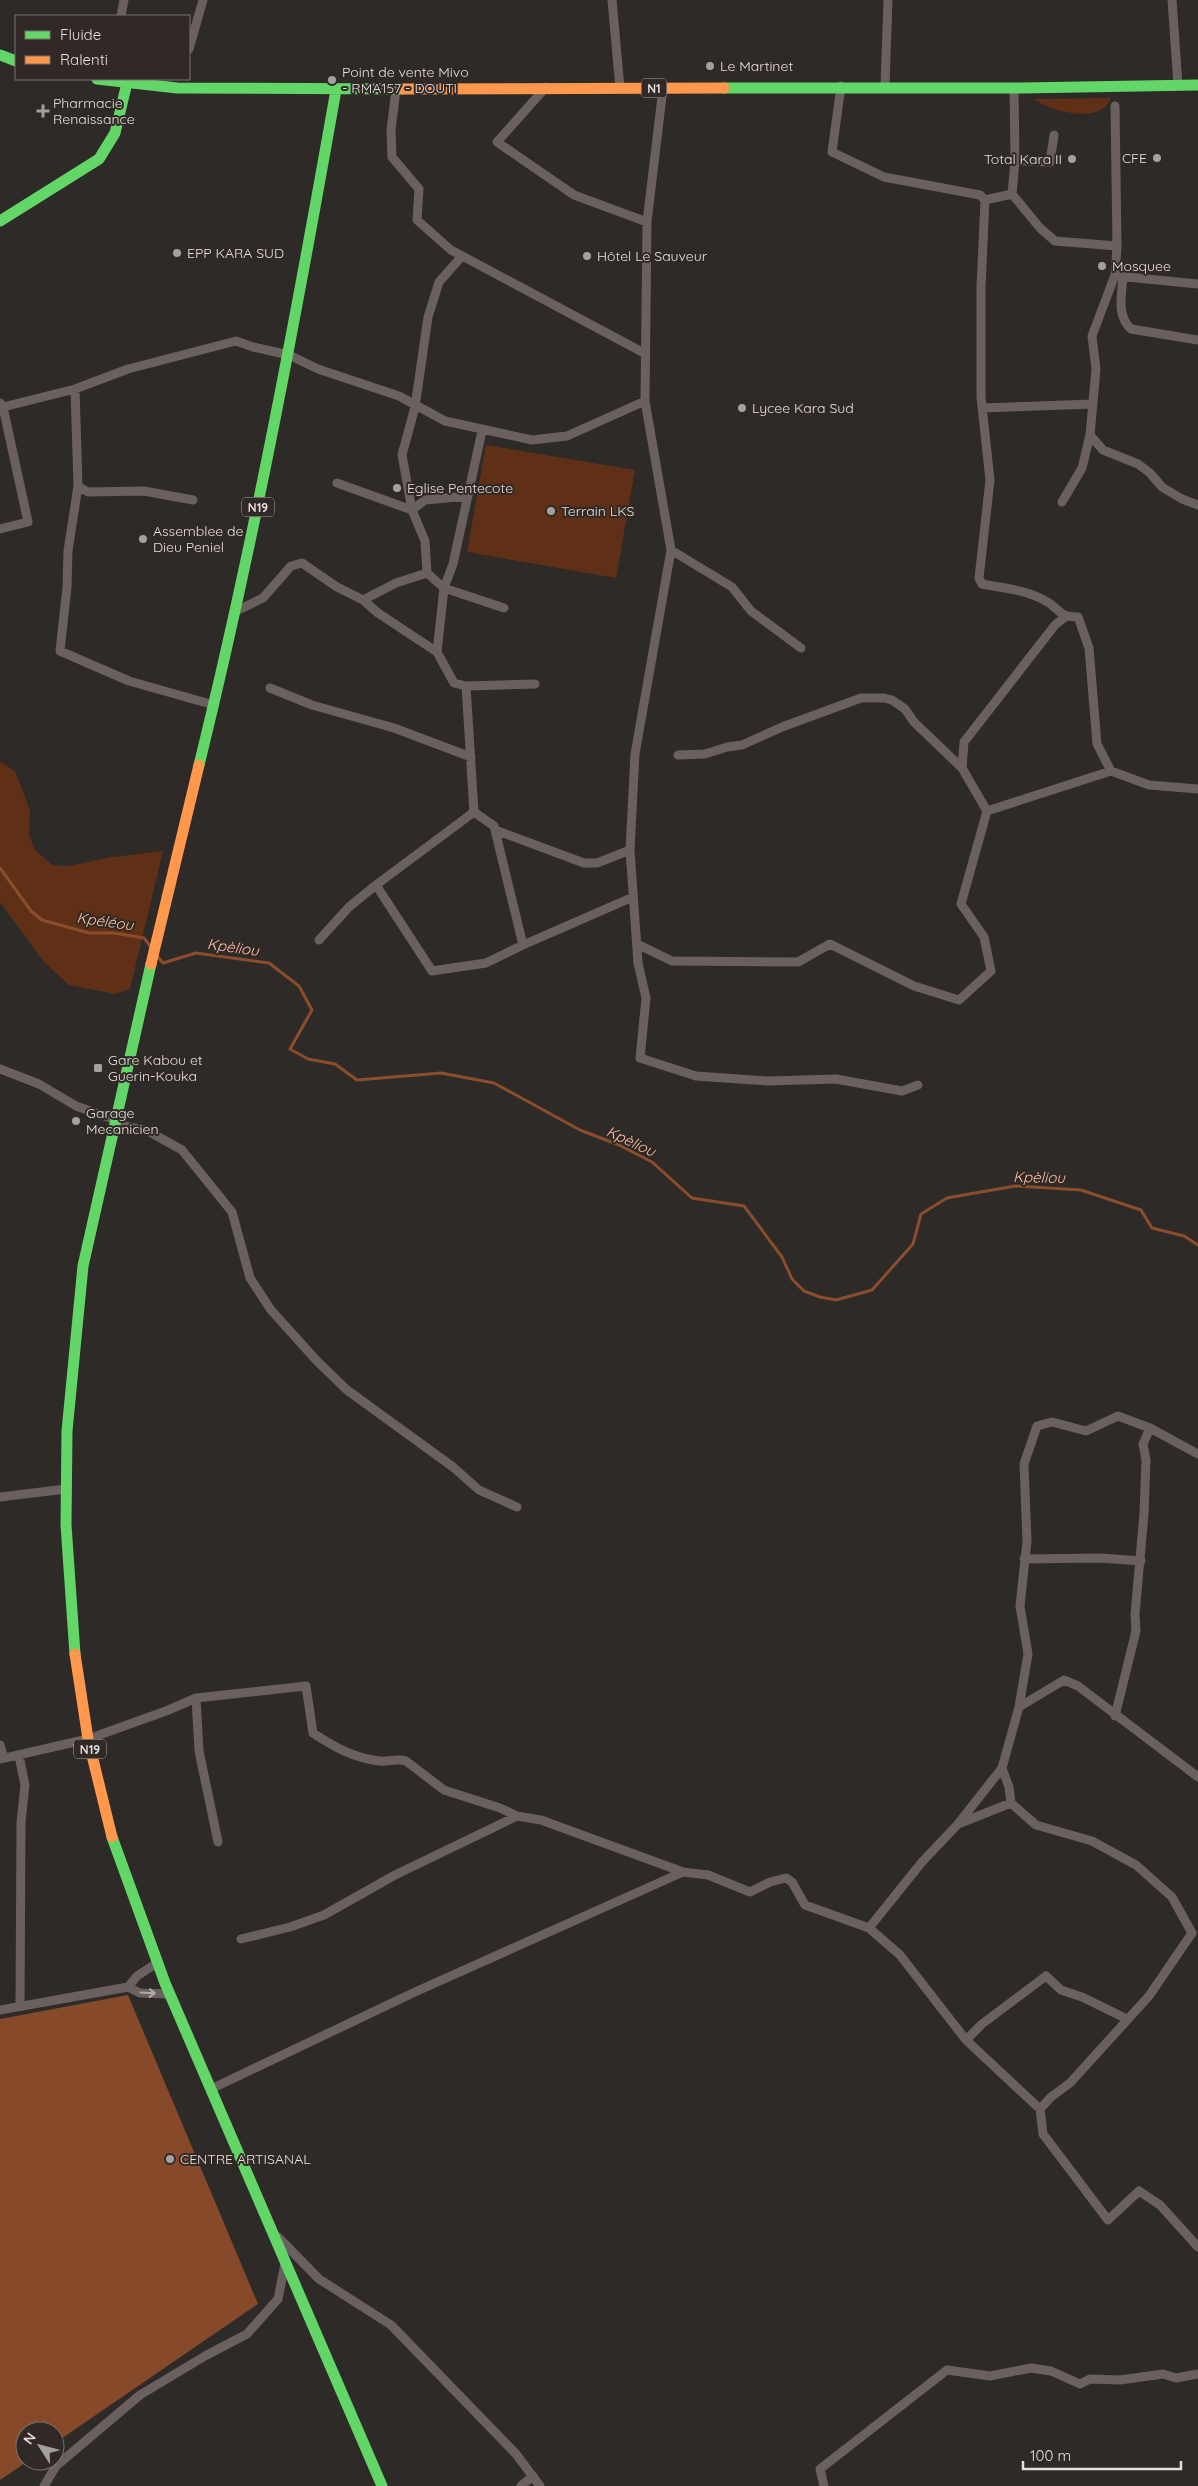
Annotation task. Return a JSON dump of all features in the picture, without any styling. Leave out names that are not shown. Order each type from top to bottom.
[{"type":"main road","points":[[0,55],[15,61]]},
{"type":"main road","name":"N1","points":[[110,80],[127,83],[179,83],[336,90],[546,87],[1198,85]]},
{"type":"main road","points":[[0,221],[99,159],[110,146],[116,132],[127,83]]},
{"type":"main road","name":"N19","points":[[336,90],[289,355],[263,486],[214,705],[161,919],[84,1266],[69,1397],[66,1525],[74,1645],[88,1739],[114,1843],[169,1994],[273,2231],[380,2485]]},
{"type":"street","points":[[121,15],[124,0]]},
{"type":"street","points":[[190,46],[203,0]]},
{"type":"street","points":[[612,0],[620,88]]},
{"type":"street","points":[[885,86],[888,0]]},
{"type":"street","points":[[1172,0],[1178,85]]},
{"type":"street","points":[[841,86],[832,152],[884,177],[980,195],[985,200],[981,287],[980,397],[990,480],[980,582],[982,584],[1008,588],[1045,600],[1065,617]]},
{"type":"street","points":[[546,87],[496,142],[574,195],[647,222]]},
{"type":"street","points":[[1014,87],[1015,161],[1012,194],[1040,228],[1055,241],[1117,246]]},
{"type":"street","points":[[663,88],[647,222],[644,401],[671,550],[635,754],[630,850],[637,944],[646,998],[640,1058],[696,1076],[768,1080],[836,1079],[902,1091],[918,1085]]},
{"type":"street","points":[[396,90],[392,130],[392,157],[419,189],[417,220],[451,250],[644,353]]},
{"type":"street","points":[[1115,106],[1118,276],[1123,322],[1131,329],[1198,340]]},
{"type":"street","points":[[1015,161],[1050,162],[1054,135]]},
{"type":"street","points":[[985,200],[1012,194]]},
{"type":"street","points":[[462,256],[439,282],[428,318],[415,407],[402,455],[412,510],[425,541],[427,573],[444,588],[504,608]]},
{"type":"street","points":[[1118,276],[1198,284]]},
{"type":"street","points":[[1062,502],[1082,468],[1090,435],[1096,369],[1092,336],[1118,276]]},
{"type":"street","points":[[0,529],[28,522],[2,404],[75,389],[128,370],[236,341],[289,355],[318,370],[399,396],[415,407],[445,421],[532,440],[566,436],[644,401]]},
{"type":"street","points":[[75,389],[78,486],[68,551],[67,587],[60,651],[129,681],[214,705]]},
{"type":"street","points":[[982,408],[1093,404]]},
{"type":"street","points":[[437,652],[444,588],[453,564],[482,430]]},
{"type":"street","points":[[1090,435],[1103,450],[1138,464],[1150,473],[1162,487],[1182,499],[1198,505]]},
{"type":"street","points":[[336,483],[412,510]]},
{"type":"street","points":[[78,486],[88,492],[144,491],[193,500]]},
{"type":"street","points":[[412,510],[425,500],[468,496]]},
{"type":"street","points":[[671,550],[732,587],[751,611],[801,648]]},
{"type":"street","points":[[234,612],[263,598],[291,566],[298,562],[306,564],[337,587],[363,600],[378,613],[437,652],[454,683],[466,686],[535,684]]},
{"type":"street","points":[[363,600],[396,583],[427,573]]},
{"type":"street","points":[[962,768],[964,742],[1055,625],[1065,617],[1078,617],[1089,648],[1097,744],[1111,771]]},
{"type":"street","points":[[466,686],[474,812]]},
{"type":"street","points":[[270,688],[312,705],[394,728],[470,757]]},
{"type":"street","points":[[637,944],[672,961],[798,962],[830,944],[914,986],[959,1000],[991,971],[984,937],[960,904],[987,811],[962,768],[914,722],[905,709],[892,700],[861,698],[782,727],[742,745],[727,747],[705,754],[678,755]]},
{"type":"street","points":[[987,811],[1111,771],[1149,785],[1198,789]]},
{"type":"street","points":[[474,812],[494,826],[523,945]]},
{"type":"street","points":[[319,940],[349,907],[474,812]]},
{"type":"street","points":[[495,830],[584,864],[597,863],[630,850]]},
{"type":"street","points":[[376,885],[432,971],[486,963],[633,897]]},
{"type":"street","points":[[0,1069],[39,1084],[76,1106],[116,1122],[148,1131],[182,1150],[232,1212],[250,1278],[271,1310],[317,1361],[347,1390],[453,1466],[479,1490],[517,1507]]},
{"type":"street","points":[[869,1928],[922,1862],[958,1824],[1002,1768],[1019,1708],[1028,1654],[1020,1606],[1027,1541],[1024,1464],[1037,1426],[1052,1422],[1086,1431],[1118,1416],[1150,1428],[1198,1454]]},
{"type":"street","points":[[1115,1716],[1136,1631],[1135,1614],[1141,1561],[1146,1460],[1143,1444],[1150,1428]]},
{"type":"street","points":[[0,1497],[66,1489]]},
{"type":"street","points":[[1024,1559],[1100,1558],[1141,1561]]},
{"type":"street","points":[[1019,1708],[1064,1680],[1078,1686],[1115,1716],[1198,1777]]},
{"type":"street","points":[[0,1745],[2,1758],[19,1756],[88,1739],[166,1711],[196,1698],[306,1686],[313,1733],[329,1744],[352,1755],[371,1760],[406,1761],[444,1790],[500,1808],[517,1816],[541,1820],[683,1872],[708,1875],[750,1892],[770,1882],[786,1878],[792,1882],[805,1905],[869,1928],[900,1955],[966,2040],[1040,2109],[1043,2134],[1108,2220],[1139,2191],[1160,2205],[1198,2246]]},
{"type":"street","points":[[196,1698],[199,1751],[218,1842]]},
{"type":"street","points":[[19,1756],[25,1784],[20,1851],[20,2006]]},
{"type":"street","points":[[1002,1768],[1009,1787],[1011,1804],[1036,1825],[1092,1841],[1136,1865],[1172,1897],[1192,1933],[1150,1996],[1070,2083],[1051,2097],[1040,2109]]},
{"type":"street","points":[[958,1824],[1011,1804]]},
{"type":"street","points":[[241,1939],[290,1927],[324,1915],[395,1875],[517,1816]]},
{"type":"street","points":[[211,2090],[415,1992],[683,1872]]},
{"type":"street","points":[[128,1987],[138,1976],[157,1963]]},
{"type":"street","points":[[966,2040],[982,2024],[1046,1976],[1061,1990],[1082,1997],[1126,2020]]},
{"type":"street","points":[[0,2010],[128,1987],[140,1992],[169,1994]]},
{"type":"street","points":[[273,2231],[319,2278],[391,2325],[516,2454],[540,2486]]},
{"type":"street","points":[[44,2486],[56,2466],[140,2395],[204,2356],[247,2334],[278,2299],[285,2261]]},
{"type":"street","points":[[824,2486],[820,2469],[947,2370],[990,2376],[1031,2368],[1051,2371],[1080,2384],[1090,2379],[1120,2380],[1163,2374],[1176,2378],[1198,2374]]},
{"type":"street","points":[[522,2486],[534,2476]]},
{"type":"shaded area","points":[[1111,98],[1106,106],[1098,111],[1087,114],[1063,112],[1034,99]]},
{"type":"shaded area","name":"Terrain LKS","points":[[486,445],[635,470],[616,578],[467,552]]},
{"type":"shaded area","points":[[0,762],[15,771],[30,810],[29,834],[34,849],[52,865],[69,866],[112,857],[163,851],[130,989],[115,994],[69,985],[43,961],[0,902]]},
{"type":"shaded area","points":[[128,1995],[258,2304],[65,2436],[65,2421],[15,2421],[15,2470],[0,2480],[0,2019]]},
{"type":"waterway","name":"Kpéléou","points":[[0,868],[31,911],[42,920],[89,933],[114,933],[144,938],[151,947]]},
{"type":"waterway","name":"Kpèliou","points":[[157,956],[163,963],[196,953],[269,963],[299,986],[312,1010],[290,1049],[308,1059],[335,1064],[357,1080],[441,1073],[494,1083],[580,1130],[619,1145],[652,1162],[692,1198],[744,1206],[782,1257],[792,1279],[804,1291],[820,1297],[836,1300],[872,1290],[913,1244],[921,1214],[947,1198],[1015,1186],[1081,1190],[1141,1210],[1152,1228],[1184,1236],[1198,1245]]},
{"type":"traffic: fast","points":[[0,55],[15,61]]},
{"type":"traffic: fast","points":[[106,80],[177,88],[403,89]]},
{"type":"traffic: fast","points":[[0,221],[99,159],[115,133],[127,83]]},
{"type":"traffic: fast","points":[[724,88],[1022,88],[1198,85]]},
{"type":"traffic: fast","points":[[199,765],[256,513],[336,90]]},
{"type":"traffic: fast","points":[[75,1654],[66,1525],[67,1431],[83,1266],[151,964]]},
{"type":"traffic: fast","points":[[112,1837],[165,1983],[382,2486]]},
{"type":"traffic: slow","points":[[403,89],[724,88]]},
{"type":"traffic: slow","points":[[151,964],[199,765]]},
{"type":"traffic: slow","points":[[75,1654],[88,1739],[112,1837]]},
{"type":"place","name":"Le Martinet","points":[[710,66]]},
{"type":"place","name":"Point de vente Mivo - RMA157 - DOUTI","points":[[332,80]]},
{"type":"place","name":"Pharmacie Renaissance","points":[[43,111]]},
{"type":"place","name":"CFE","points":[[1157,158]]},
{"type":"place","name":"Total Kara II","points":[[1072,159]]},
{"type":"place","name":"EPP KARA SUD","points":[[177,253]]},
{"type":"place","name":"Hôtel Le Sauveur","points":[[587,256]]},
{"type":"place","name":"Mosquee","points":[[1102,266]]},
{"type":"place","name":"Lycee Kara Sud","points":[[742,408]]},
{"type":"place","name":"Eglise Pentecote","points":[[397,488]]},
{"type":"place","name":"Terrain LKS","points":[[551,511]]},
{"type":"place","name":"Assemblee de Dieu Peniel","points":[[143,539]]},
{"type":"place","name":"Gare Kabou et Guerin-Kouka","points":[[98,1068]]},
{"type":"place","name":"Garage Mecanicien","points":[[76,1121]]},
{"type":"place","name":"CENTRE ARTISANAL","points":[[170,2159]]}]
